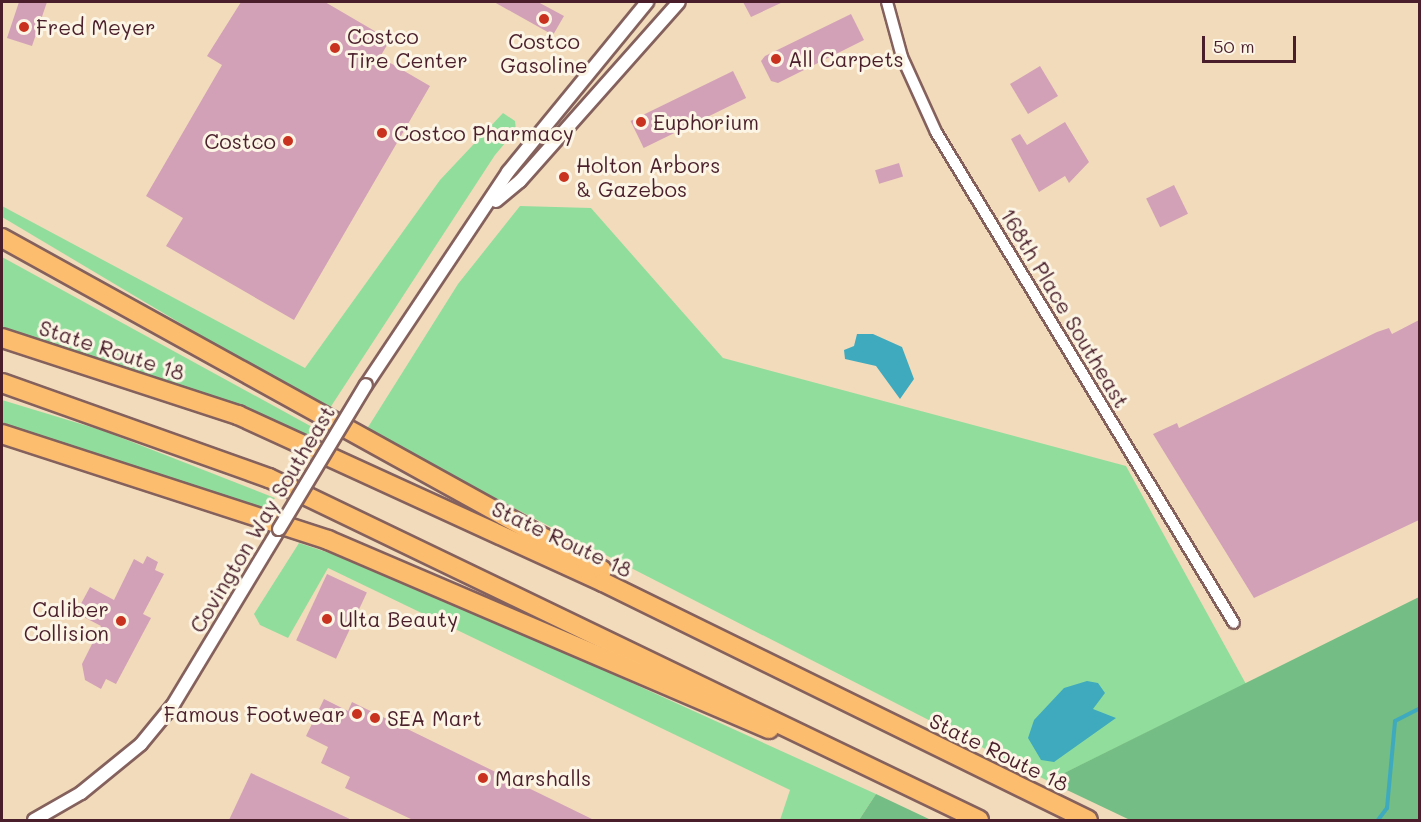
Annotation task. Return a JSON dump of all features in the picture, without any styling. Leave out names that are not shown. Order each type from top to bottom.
[{"type":"highway","points":[[2,238],[777,666]]},
{"type":"highway","name":"State Route 18","points":[[2,338],[238,415],[777,666],[1088,820]]},
{"type":"highway","points":[[2,383],[269,478],[726,695],[888,778]]},
{"type":"highway","points":[[2,434],[175,487],[414,573],[888,778],[979,820]]},
{"type":"street","name":"Covington Way Southeast","points":[[491,205],[520,181],[679,2]]},
{"type":"street","name":"168th Place Southeast","points":[[887,2],[905,65],[936,132],[1234,623]]},
{"type":"street","name":"Covington Way Southeast","points":[[34,820],[81,793],[141,744],[172,705],[414,306],[491,205],[508,172],[645,4]]},
{"type":"street","points":[[605,85],[598,75],[645,4]]},
{"type":"green space","points":[[503,113],[515,121],[516,130],[495,155],[328,411],[2,217],[2,206],[305,368],[440,180]]},
{"type":"green space","points":[[520,206],[591,208],[723,358],[1126,466],[1246,684],[1048,781],[365,432],[458,284]]},
{"type":"green space","points":[[2,257],[314,428],[309,437],[193,390],[2,328]]},
{"type":"green space","points":[[2,400],[104,431],[275,498],[265,510],[2,429]]},
{"type":"green space","points":[[299,543],[390,573],[876,794],[859,820],[780,820],[790,790],[328,568],[288,638],[260,625],[254,614]]},
{"type":"green space","points":[[1419,597],[1419,820],[1130,820],[1048,781]]},
{"type":"green space","points":[[876,794],[931,820],[859,820]]},
{"type":"water","points":[[857,334],[873,334],[902,347],[914,379],[900,399],[876,366],[845,359],[844,350],[854,346]]},
{"type":"water","points":[[1087,681],[1098,683],[1105,693],[1093,709],[1116,718],[1054,762],[1041,760],[1028,738],[1034,720],[1064,688]]},
{"type":"building","name":"Fred Meyer","points":[[19,2],[47,2],[32,46],[7,38]]},
{"type":"building","name":"Costco","points":[[241,2],[325,2],[390,40],[380,57],[430,86],[294,320],[166,246],[183,218],[146,196],[222,65],[207,56]]},
{"type":"building","name":"Costco Gasoline","points":[[494,2],[538,2],[564,16],[553,35]]},
{"type":"building","points":[[743,2],[783,2],[751,17]]},
{"type":"building","points":[[851,14],[864,40],[778,83],[771,81],[761,61],[765,56]]},
{"type":"building","points":[[1040,66],[1058,96],[1028,114],[1010,84]]},
{"type":"building","points":[[733,71],[746,98],[644,148],[631,121]]},
{"type":"building","points":[[1065,122],[1089,162],[1069,183],[1065,176],[1039,192],[1011,139],[1020,134],[1027,145]]},
{"type":"building","points":[[899,163],[903,176],[879,184],[875,170]]},
{"type":"building","points":[[1174,185],[1188,214],[1160,227],[1146,199]]},
{"type":"building","points":[[1419,320],[1419,520],[1254,598],[1153,434],[1177,423],[1179,428],[1377,332],[1389,328],[1392,334]]},
{"type":"building","points":[[147,556],[158,562],[155,570],[164,574],[143,614],[151,618],[116,684],[106,679],[101,689],[85,680],[82,664],[101,626],[76,613],[90,587],[114,600],[134,559],[143,564]]},
{"type":"building","name":"Ulta Beauty","points":[[327,574],[367,593],[336,659],[296,640]]},
{"type":"building","points":[[324,699],[348,711],[352,702],[594,820],[413,820],[345,788],[350,777],[321,763],[328,747],[306,736]]},
{"type":"building","points":[[251,773],[352,820],[229,820]]},
{"type":"waterway","points":[[1378,820],[1387,808],[1395,721],[1420,708]]},
{"type":"place","name":"Costco Gasoline","points":[[544,19]]},
{"type":"place","name":"Fred Meyer","points":[[24,27]]},
{"type":"place","name":"Costco Tire Center","points":[[335,48]]},
{"type":"place","name":"All Carpets","points":[[776,59]]},
{"type":"place","name":"Euphorium","points":[[641,122]]},
{"type":"place","name":"Costco Pharmacy","points":[[382,133]]},
{"type":"place","name":"Costco","points":[[288,141]]},
{"type":"place","name":"Holton Arbors & Gazebos","points":[[564,177]]},
{"type":"place","name":"Ulta Beauty","points":[[327,619]]},
{"type":"place","name":"Caliber Collision","points":[[121,621]]},
{"type":"place","name":"Famous Footwear","points":[[357,714]]},
{"type":"place","name":"SEA Mart","points":[[375,718]]},
{"type":"place","name":"Marshalls","points":[[483,778]]}]
